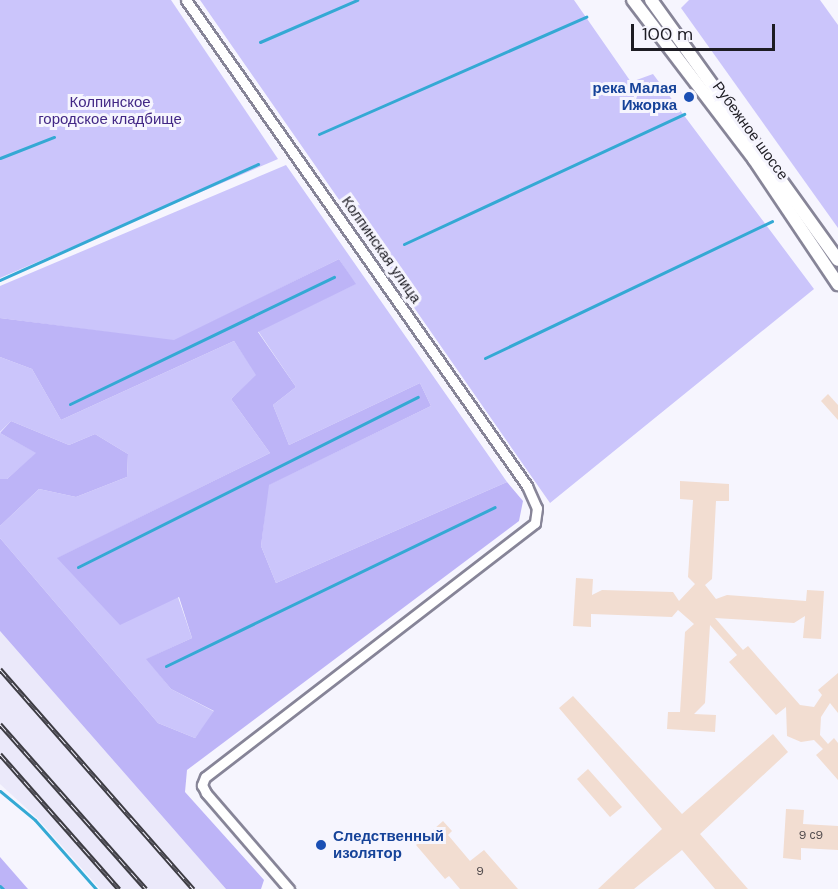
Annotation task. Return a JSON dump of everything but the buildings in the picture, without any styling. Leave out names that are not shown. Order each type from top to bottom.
[{"type":"main road","name":"Рубежное шоссе","points":[[642,2],[838,260]]},
{"type":"main road","name":"Рубежное шоссе","points":[[642,2],[754,159],[838,284]]},
{"type":"street","name":"Колпинская улица","points":[[186,0],[527,486],[537,508],[535,523],[205,777],[202,785],[206,793],[289,889]]},
{"type":"shaded area","points":[[339,259],[356,284],[258,332],[296,387],[273,405],[289,445],[420,383],[431,406],[269,485],[261,546],[276,583],[507,482],[523,501],[519,521],[187,770],[185,792],[264,880],[261,889],[226,889],[0,631],[0,538],[158,723],[195,738],[214,711],[171,689],[146,659],[192,638],[179,597],[120,625],[57,558],[270,453],[231,399],[256,375],[234,341],[61,420],[32,369],[0,357],[0,318],[174,340]]},
{"type":"shaded area","points":[[11,421],[69,445],[95,434],[128,454],[127,477],[76,497],[39,489],[0,526],[0,479],[7,479],[36,453],[0,433]]},
{"type":"shaded area","points":[[0,631],[226,889],[100,889],[38,819],[0,784]]},
{"type":"shaded area","points":[[0,857],[28,889],[0,889]]},
{"type":"green space","name":"Колпинское городское кладбище","points":[[0,0],[171,0],[278,159],[0,278]]},
{"type":"green space","points":[[200,0],[574,0],[631,82],[653,74],[814,289],[550,503]]},
{"type":"green space","points":[[689,0],[820,0],[838,25],[838,228],[681,8]]},
{"type":"green space","points":[[286,165],[507,482],[276,583],[261,546],[268,485],[431,406],[420,383],[289,445],[273,405],[296,387],[258,331],[355,284],[339,259],[174,341],[0,318],[0,286]]},
{"type":"green space","points":[[234,341],[257,375],[231,399],[270,453],[58,558],[178,597],[192,638],[147,659],[171,689],[215,712],[195,738],[158,723],[0,538],[0,526],[39,489],[76,497],[127,477],[128,454],[95,434],[69,445],[11,421],[0,432],[0,357],[32,369],[61,420]]},
{"type":"green space","points":[[0,433],[37,453],[7,479],[0,479]]},
{"type":"waterway","points":[[260,42],[357,0]]},
{"type":"waterway","points":[[319,134],[586,17]]},
{"type":"waterway","points":[[404,244],[684,114]]},
{"type":"waterway","points":[[0,158],[54,137]]},
{"type":"waterway","points":[[0,280],[258,164]]},
{"type":"waterway","points":[[485,358],[772,221]]},
{"type":"waterway","points":[[70,404],[334,277]]},
{"type":"waterway","points":[[78,567],[418,397]]},
{"type":"waterway","points":[[166,666],[495,507]]},
{"type":"waterway","points":[[0,791],[35,820],[96,889]]},
{"type":"waterway","points":[[0,886],[3,889]]},
{"type":"railway","points":[[0,669],[193,889]]},
{"type":"railway","points":[[0,724],[146,889]]},
{"type":"railway","points":[[0,754],[119,889]]},
{"type":"place","name":"река Малая Ижорка","points":[[689,97]]},
{"type":"place","name":"Следственный изолятор","points":[[321,845]]}]
